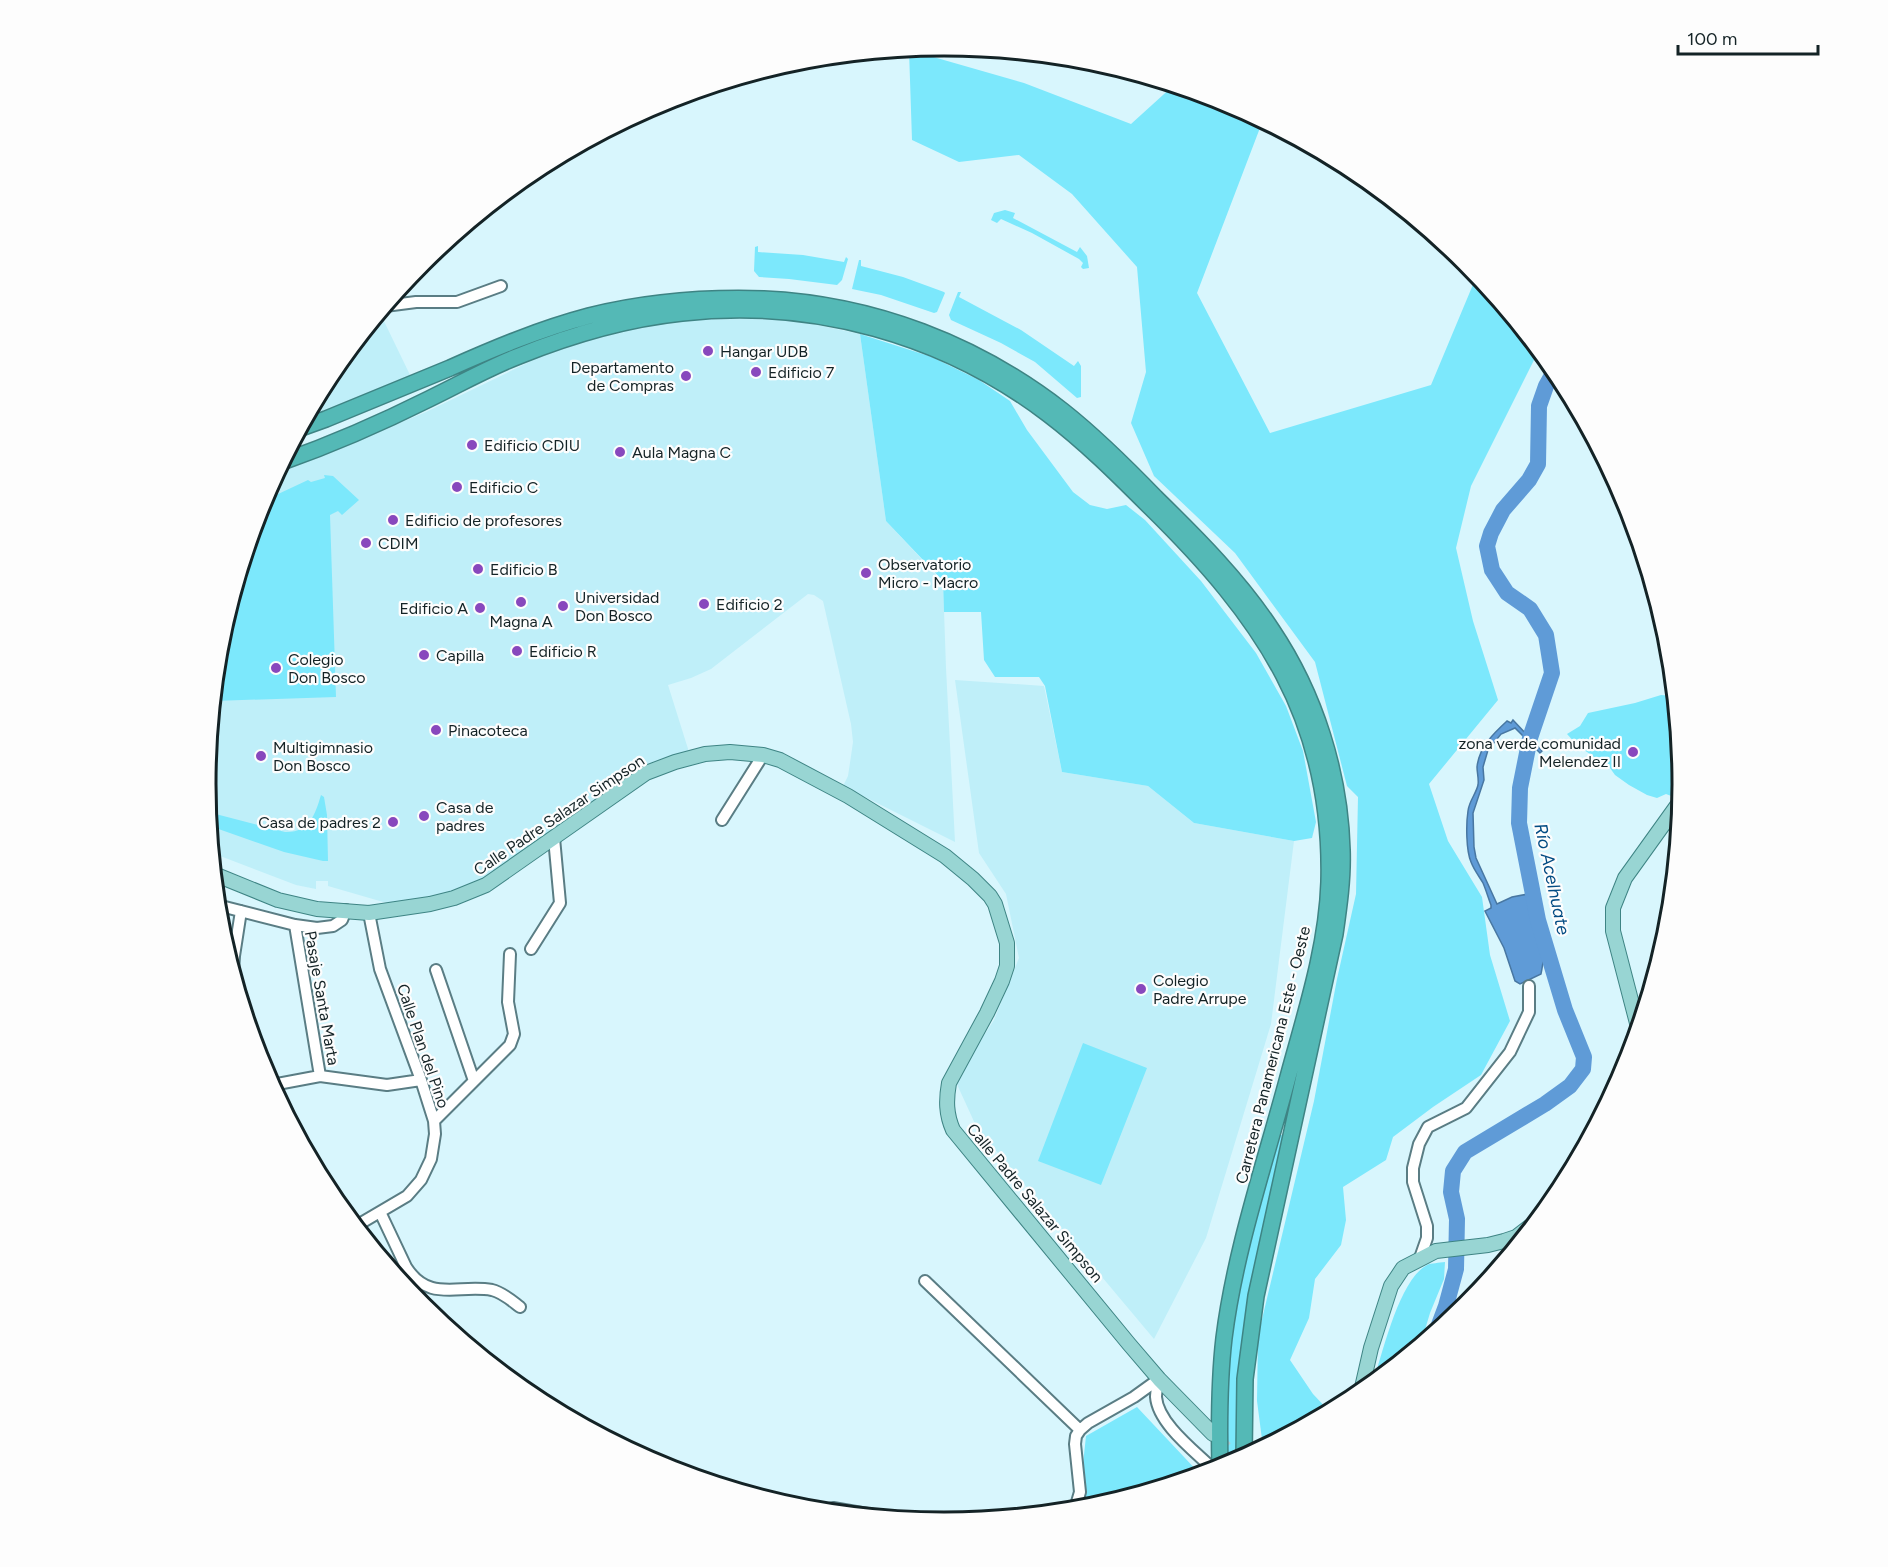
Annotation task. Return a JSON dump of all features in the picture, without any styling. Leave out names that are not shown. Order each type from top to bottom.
[{"type":"highway","name":"Carretera Panamericana Este - Oeste","points":[[311,424],[518,339],[591,316],[654,304],[714,299],[763,299],[830,306],[906,326],[1000,367],[1066,413],[1127,469],[1192,534],[1233,579],[1274,633],[1296,673],[1309,699],[1323,737],[1341,824],[1340,899],[1333,945],[1261,1270],[1251,1327],[1245,1379],[1244,1446]]},
{"type":"highway","name":"Carretera Panamericana Este - Oeste","points":[[293,458],[354,434],[513,358],[584,332],[637,319],[687,312],[749,310],[785,312],[847,320],[902,335],[946,353],[993,378],[1048,414],[1071,433],[1115,472],[1181,539],[1230,593],[1252,622],[1269,647],[1291,688],[1322,783],[1329,835],[1328,906],[1320,950],[1235,1277],[1225,1335],[1220,1391],[1220,1457]]},
{"type":"main road","name":"Calle Padre Salazar Simpson","points":[[222,877],[278,900],[317,909],[369,913],[430,904],[486,885],[631,782],[661,767],[690,757],[718,753],[744,752],[780,760],[848,796],[945,856],[974,879],[995,904],[1007,943],[1007,966],[987,1013],[949,1083],[947,1117],[953,1130],[1159,1379],[1213,1434]]},
{"type":"main road","points":[[1634,1013],[1613,932],[1613,908],[1625,878],[1671,814]]},
{"type":"main road","points":[[1364,1377],[1371,1348],[1391,1286],[1403,1268],[1436,1251],[1488,1245],[1513,1238]]},
{"type":"street","points":[[396,305],[457,302],[501,286]]},
{"type":"street","points":[[315,417],[326,419]]},
{"type":"street","points":[[722,820],[763,755]]},
{"type":"street","points":[[531,949],[560,903],[554,838]]},
{"type":"street","points":[[227,907],[295,925],[317,928],[333,926],[342,920],[346,910]]},
{"type":"street","points":[[235,948],[241,911]]},
{"type":"street","name":"Calle Plan del Pino","points":[[363,1222],[407,1196],[426,1173],[435,1134],[434,1121],[421,1080],[380,969],[369,913]]},
{"type":"street","name":"Pasaje Santa Marta","points":[[295,925],[320,1076]]},
{"type":"street","points":[[434,1121],[510,1045],[514,1035],[508,1002],[510,954]]},
{"type":"street","points":[[436,970],[474,1081]]},
{"type":"street","points":[[1420,1258],[1427,1238],[1427,1226],[1413,1182],[1413,1168],[1419,1144],[1428,1128],[1466,1108],[1510,1052],[1529,1012],[1529,986]]},
{"type":"street","points":[[281,1083],[320,1076],[387,1085],[421,1080]]},
{"type":"street","points":[[380,1212],[411,1275],[428,1288],[495,1290],[520,1307]]},
{"type":"street","points":[[925,1281],[1080,1430]]},
{"type":"street","points":[[1078,1499],[1080,1492],[1075,1444],[1080,1430],[1088,1422],[1134,1397],[1159,1379]]},
{"type":"street","points":[[1159,1379],[1156,1397],[1163,1415],[1181,1438],[1206,1462]]},
{"type":"shaded area","points":[[931,56],[1024,83],[1131,124],[1168,91],[1223,111],[1260,128],[1197,293],[1270,433],[1431,385],[1473,284],[1522,340],[1535,358],[1471,486],[1456,548],[1473,621],[1498,700],[1429,784],[1448,841],[1482,897],[1490,955],[1510,1021],[1481,1075],[1393,1137],[1386,1160],[1343,1187],[1346,1220],[1341,1245],[1315,1279],[1309,1318],[1290,1360],[1323,1405],[1262,1438],[1257,1401],[1258,1336],[1314,1101],[1356,894],[1358,797],[1347,786],[1315,662],[1235,553],[1154,476],[1131,423],[1146,372],[1137,267],[1072,194],[1019,155],[959,162],[912,140],[909,57]]},
{"type":"shaded area","points":[[1005,210],[1015,213],[1013,218],[1077,252],[1080,247],[1087,256],[1089,268],[1083,269],[1081,267],[1083,263],[1079,259],[1032,233],[1001,219],[997,223],[991,220],[994,213]]},
{"type":"shaded area","points":[[758,246],[758,252],[803,255],[844,262],[846,257],[848,259],[842,280],[837,285],[759,277],[754,271],[755,247]]},
{"type":"shaded area","points":[[859,260],[861,260],[861,266],[903,277],[944,292],[937,312],[852,289]]},
{"type":"shaded area","points":[[958,292],[961,292],[959,297],[1021,330],[1074,366],[1078,361],[1081,366],[1081,397],[1077,398],[1035,362],[951,320],[949,315]]},
{"type":"shaded area","name":"Universidad Don Bosco","points":[[723,315],[794,320],[860,334],[886,521],[943,582],[955,842],[843,786],[848,776],[853,742],[851,724],[823,601],[808,594],[711,669],[668,685],[689,752],[481,883],[437,899],[397,906],[328,886],[328,881],[316,881],[316,889],[296,885],[220,856],[216,784],[218,736],[222,688],[230,641],[255,549],[271,505],[288,469],[426,412],[548,353],[596,337],[689,318]]},
{"type":"shaded area","points":[[383,319],[411,377],[315,417],[366,340]]},
{"type":"shaded area","points":[[860,334],[932,357],[979,380],[1010,401],[1027,430],[1073,492],[1090,505],[1107,509],[1126,505],[1145,520],[1201,581],[1256,653],[1286,706],[1303,751],[1316,822],[1312,838],[1294,841],[1194,823],[1148,786],[1062,772],[1045,686],[1039,677],[995,677],[984,660],[981,612],[944,612],[943,581],[886,521]]},
{"type":"shaded area","points":[[324,475],[333,476],[359,500],[342,515],[338,511],[330,515],[336,697],[221,701],[230,641],[241,595],[255,549],[276,495],[308,480],[311,482],[325,478]]},
{"type":"shaded area","name":"Colegio Padre Arrupe","points":[[955,680],[1044,686],[1062,772],[1148,786],[1194,823],[1294,841],[1271,1024],[1206,1238],[1154,1339],[977,1128],[955,1080],[994,1020],[1019,958],[1006,894],[979,853]]},
{"type":"shaded area","name":"zona verde comunidad Melendez II","points":[[1667,695],[1671,796],[1666,794],[1657,798],[1629,785],[1615,775],[1610,768],[1577,745],[1567,734],[1580,726],[1588,713]]},
{"type":"shaded area","points":[[1513,720],[1542,751],[1540,753],[1515,728],[1501,734],[1488,750],[1483,767],[1484,780],[1473,813],[1476,858],[1497,904],[1512,897],[1528,894],[1541,941],[1543,960],[1541,974],[1520,984],[1515,981],[1504,948],[1485,911],[1491,908],[1491,905],[1483,883],[1471,862],[1467,837],[1468,811],[1478,785],[1478,760],[1497,730],[1507,721],[1511,723]]},
{"type":"shaded area","points":[[321,795],[324,797],[327,815],[328,861],[284,852],[218,829],[217,814],[285,832],[293,832],[310,821]]},
{"type":"shaded area","points":[[1083,1043],[1147,1068],[1101,1185],[1038,1161]]},
{"type":"shaded area","points":[[1280,1135],[1284,1135],[1239,1396],[1237,1449],[1226,1455],[1224,1394],[1228,1353],[1238,1292],[1276,1142]]},
{"type":"shaded area","points":[[1445,1262],[1444,1279],[1425,1330],[1377,1368],[1393,1318],[1408,1285],[1417,1273],[1433,1263]]},
{"type":"shaded area","points":[[1137,1407],[1194,1467],[1132,1487],[1082,1499],[1080,1492],[1086,1436]]},
{"type":"waterway","name":"Río Acelhuate","points":[[1444,1313],[1456,1269],[1457,1219],[1451,1192],[1453,1171],[1465,1152],[1545,1104],[1570,1086],[1583,1069],[1584,1057],[1565,1010],[1538,920],[1519,823],[1520,788],[1530,738],[1552,673],[1546,635],[1530,609],[1507,593],[1492,570],[1487,546],[1503,510],[1529,480],[1538,464],[1539,406],[1549,380]]},
{"type":"tunnel","points":[[1216,1438],[1230,1453]]},
{"type":"place","name":"Hangar UDB","points":[[708,351]]},
{"type":"place","name":"Edificio 7","points":[[756,372]]},
{"type":"place","name":"Departamento de Compras","points":[[686,376]]},
{"type":"place","name":"Edificio CDIU","points":[[472,445]]},
{"type":"place","name":"Aula Magna C","points":[[620,452]]},
{"type":"place","name":"Edificio C","points":[[457,487]]},
{"type":"place","name":"Edificio de profesores","points":[[393,520]]},
{"type":"place","name":"CDIM","points":[[366,543]]},
{"type":"place","name":"Edificio B","points":[[478,569]]},
{"type":"place","name":"Observatorio Micro - Macro","points":[[866,573]]},
{"type":"place","name":"Magna A","points":[[521,602]]},
{"type":"place","name":"Edificio 2","points":[[704,604]]},
{"type":"place","name":"Universidad Don Bosco","points":[[563,606]]},
{"type":"place","name":"Edificio A","points":[[480,608]]},
{"type":"place","name":"Edificio R","points":[[517,651]]},
{"type":"place","name":"Capilla","points":[[424,655]]},
{"type":"place","name":"Colegio Don Bosco","points":[[276,668]]},
{"type":"place","name":"Pinacoteca","points":[[436,730]]},
{"type":"place","name":"zona verde comunidad Melendez II","points":[[1633,752]]},
{"type":"place","name":"Multigimnasio Don Bosco","points":[[261,756]]},
{"type":"place","name":"Casa de padres","points":[[424,816]]},
{"type":"place","name":"Casa de padres 2","points":[[393,822]]},
{"type":"place","name":"Colegio Padre Arrupe","points":[[1141,989]]}]
